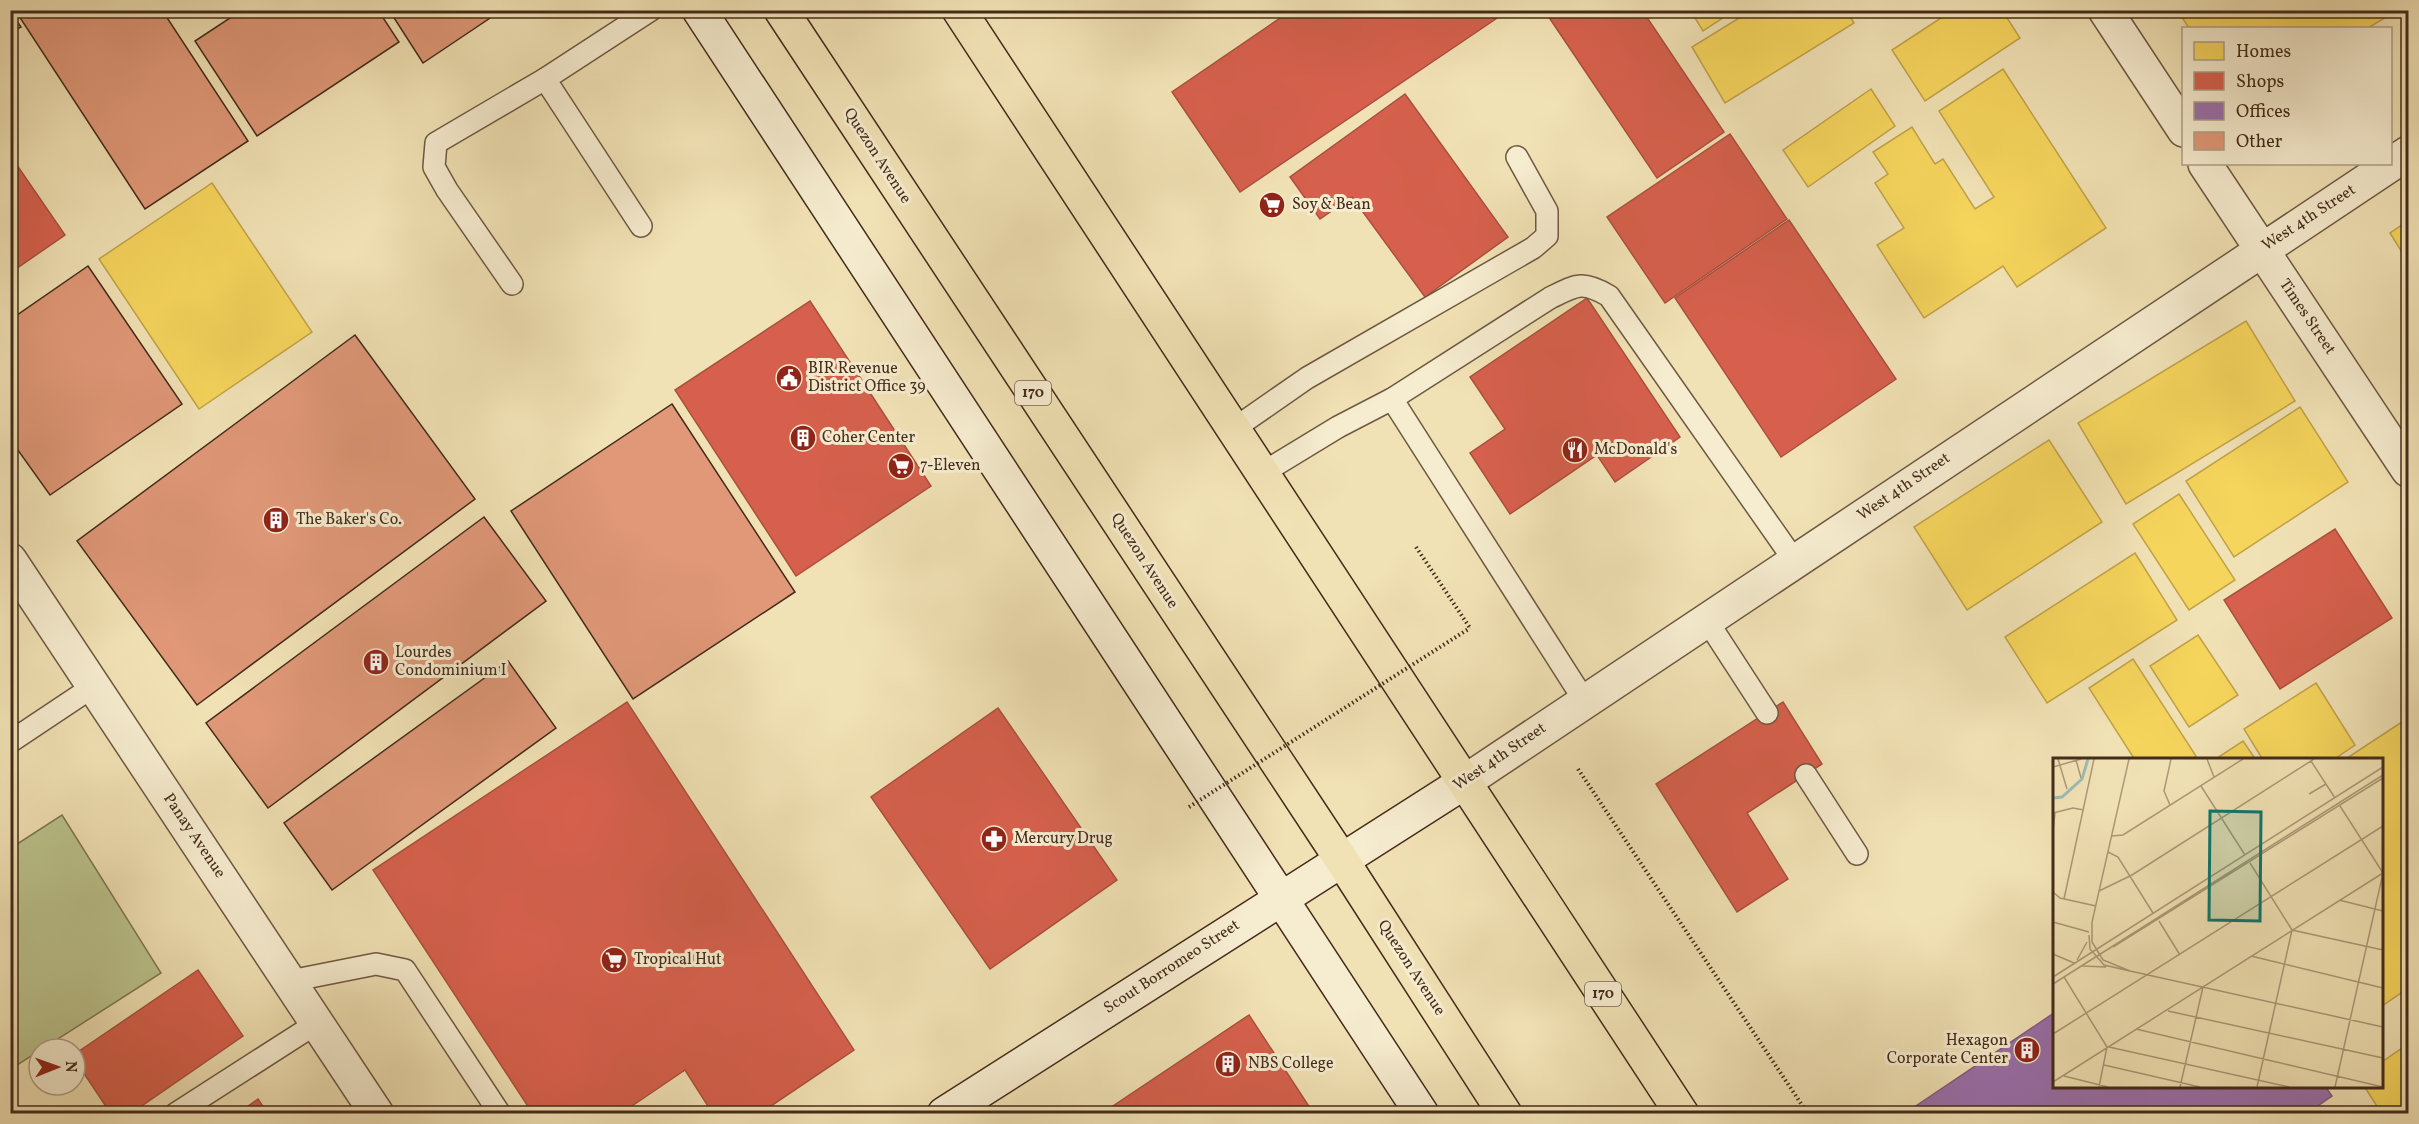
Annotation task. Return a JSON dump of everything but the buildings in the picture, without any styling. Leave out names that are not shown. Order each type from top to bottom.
[{"type":"main road","name":"Quezon Avenue","points":[[781,10],[1343,862],[1505,1113]]},
{"type":"main road","name":"170","points":[[961,11],[1264,472],[1463,783],[1682,1113]]},
{"type":"street","points":[[699,10],[1422,1113]]},
{"type":"street","points":[[2105,10],[2182,127]]},
{"type":"street","name":"West 4th Street","points":[[2392,163],[2408,153]]},
{"type":"street","name":"Times Street","points":[[2206,165],[2409,470]]},
{"type":"street","name":"West 4th Street","points":[[1401,823],[2390,165]]},
{"type":"street","name":"Panay Avenue","points":[[10,560],[377,1113]]},
{"type":"street","name":"Scout Borromeo Street","points":[[944,1113],[1280,898],[1343,862],[1401,823]]},
{"type":"lane","points":[[512,284],[447,190],[434,167],[436,143],[545,79],[651,10]]},
{"type":"lane","points":[[545,79],[641,226]]},
{"type":"lane","points":[[1234,428],[1307,378],[1516,259],[1547,236],[1547,211],[1517,157]]},
{"type":"lane","points":[[1264,472],[1338,427],[1392,399],[1550,298],[1578,285],[1594,287],[1609,296],[1705,431],[1735,480],[1794,560]]},
{"type":"lane","points":[[1392,399],[1584,700]]},
{"type":"lane","points":[[1706,619],[1767,713]]},
{"type":"lane","points":[[10,742],[94,686]]},
{"type":"lane","points":[[1806,775],[1857,854]]},
{"type":"lane","points":[[290,981],[376,964],[405,970],[500,1113]]},
{"type":"lane","points":[[176,1113],[317,1023]]},
{"type":"path","points":[[1189,807],[1470,628],[1416,547]]},
{"type":"path","points":[[1578,769],[1809,1113]]},
{"type":"green space","points":[[62,815],[161,973],[61,1037],[27,1037],[27,1059],[11,1069],[11,848]]},
{"type":"place","name":"Soy & Bean","points":[[1272,205]]},
{"type":"place","name":"BIR Revenue District Office 39","points":[[789,378]]},
{"type":"place","name":"Coher Center","points":[[803,438]]},
{"type":"place","name":"McDonald's","points":[[1575,450]]},
{"type":"place","name":"7-Eleven","points":[[901,466]]},
{"type":"place","name":"The Baker's Co.","points":[[276,520]]},
{"type":"place","name":"Lourdes Condominium I","points":[[376,662]]},
{"type":"place","name":"Mercury Drug","points":[[994,839]]},
{"type":"place","name":"Tropical Hut","points":[[614,960]]},
{"type":"place","name":"Hexagon Corporate Center","points":[[2027,1050]]},
{"type":"place","name":"NBS College","points":[[1228,1064]]}]
